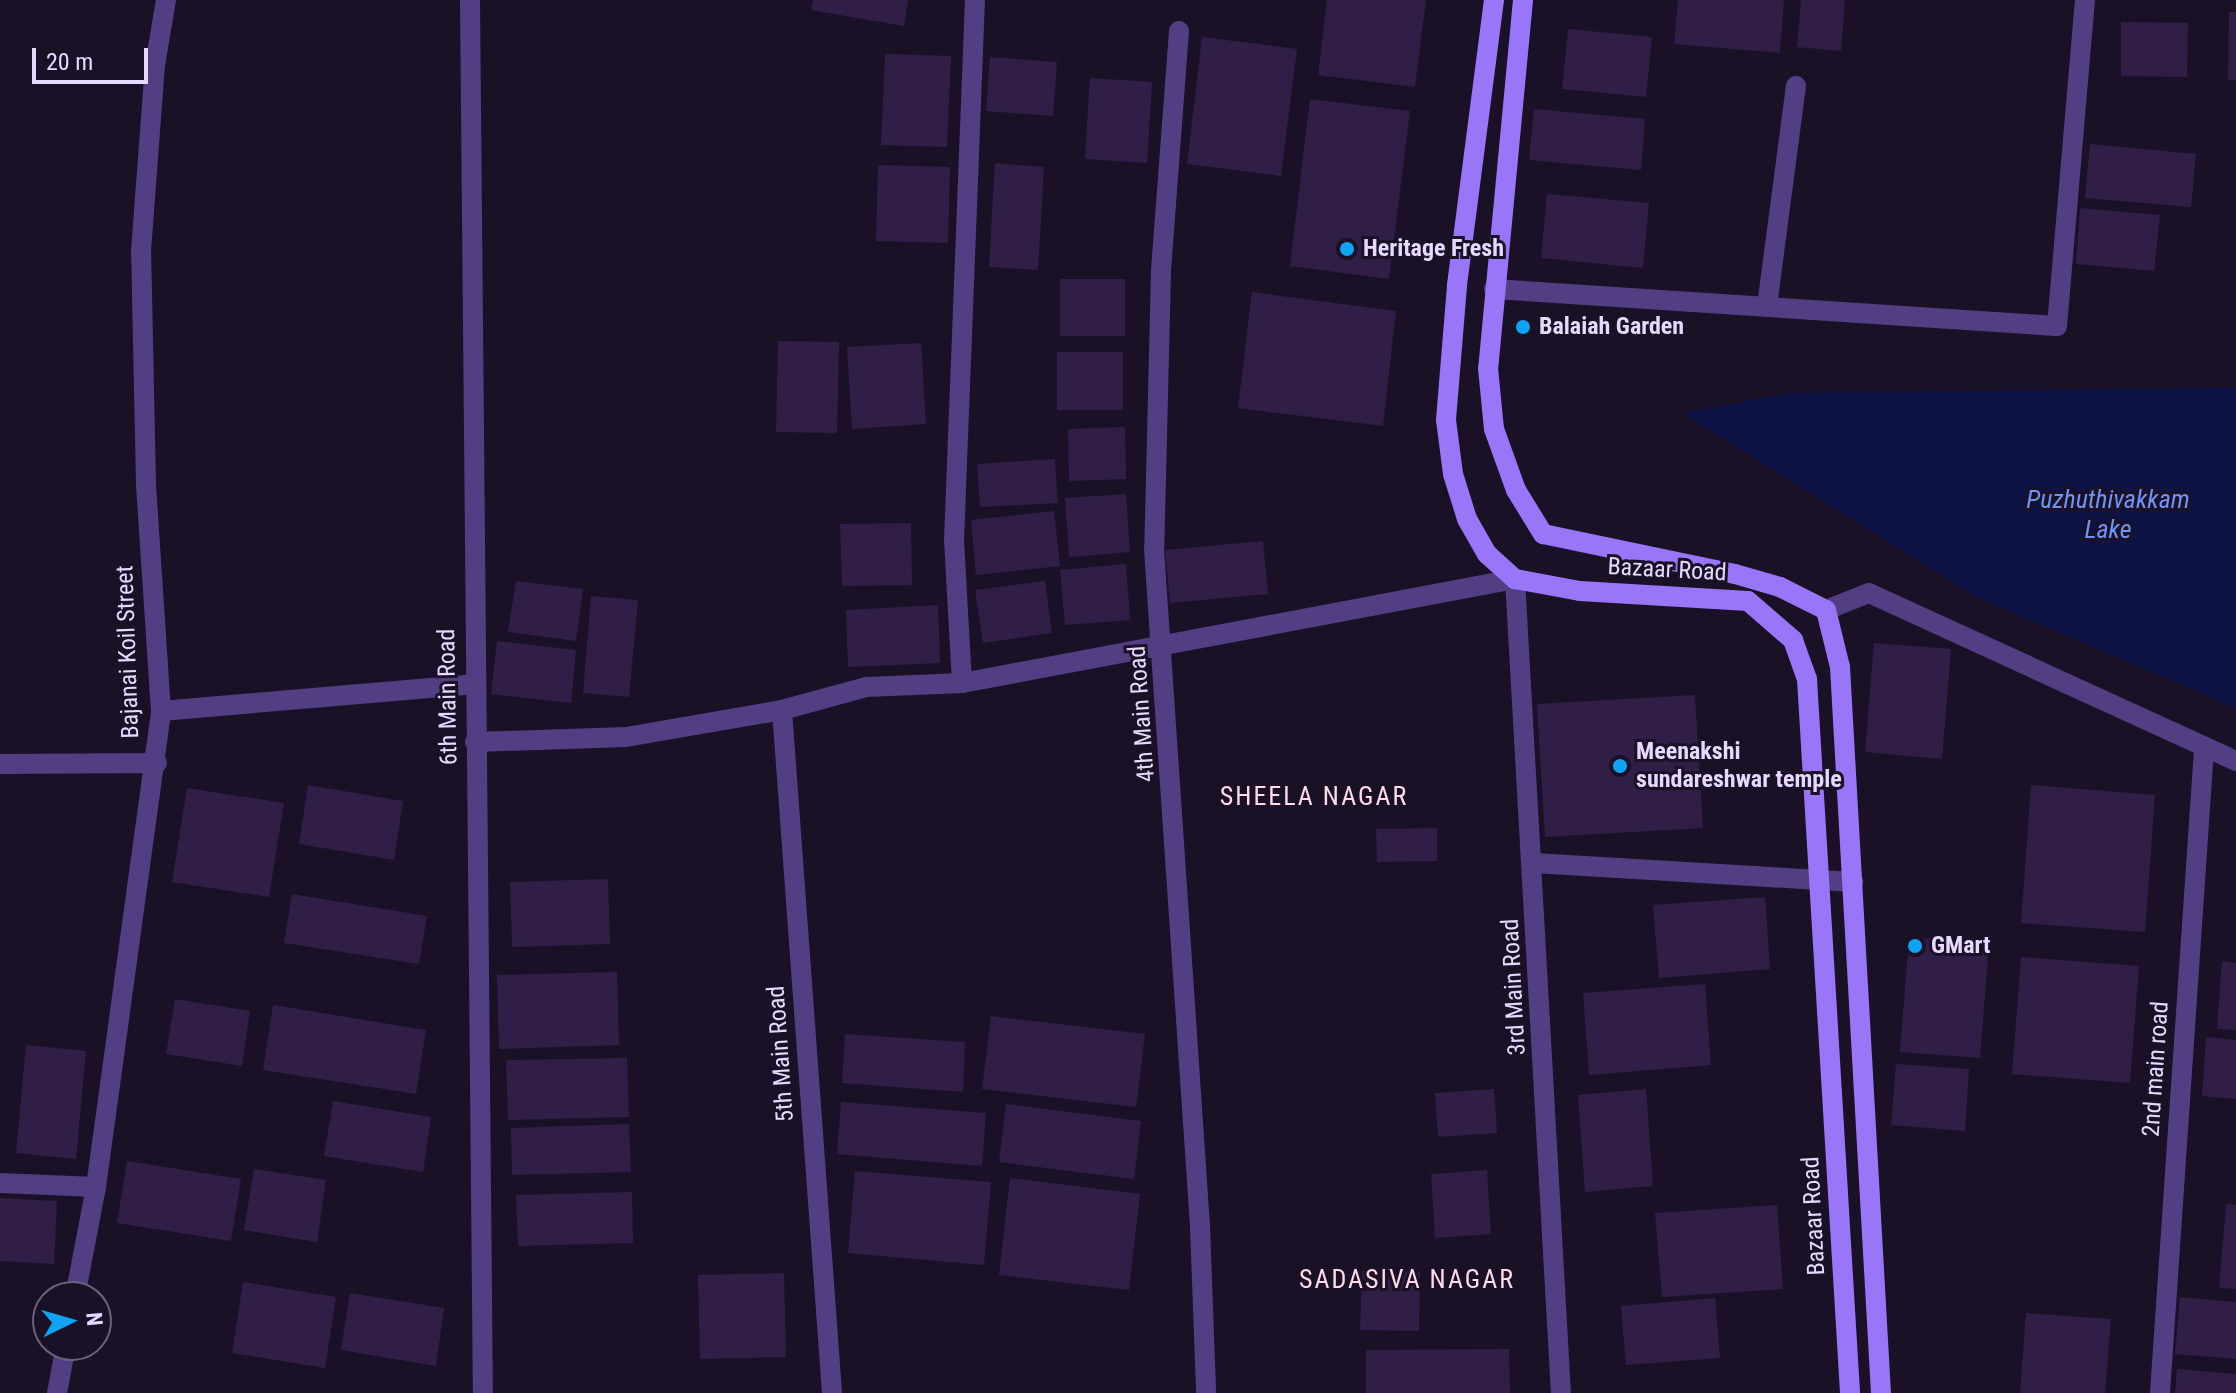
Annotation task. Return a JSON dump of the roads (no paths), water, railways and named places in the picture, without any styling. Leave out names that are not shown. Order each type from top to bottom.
[{"type":"main road","points":[[1494,0],[1446,420],[1453,474],[1467,519],[1487,554],[1515,579]]},
{"type":"main road","name":"Bazaar Road","points":[[1523,0],[1488,368],[1494,429],[1516,490],[1543,534],[1735,574],[1826,610]]},
{"type":"main road","name":"Bazaar Road","points":[[1515,579],[1580,591],[1748,601],[1793,640],[1807,679],[1850,1393]]},
{"type":"main road","points":[[1826,610],[1840,667],[1881,1393]]},
{"type":"street","name":"Bajanai Koil Street","points":[[78,1281],[96,1187],[157,763],[161,711],[146,485],[141,251],[155,65],[166,0]]},
{"type":"street","name":"6th Main Road","points":[[470,0],[483,1393]]},
{"type":"street","points":[[962,683],[954,541],[975,0]]},
{"type":"street","points":[[1494,289],[2057,326],[2085,0]]},
{"type":"street","name":"4th Main Road","points":[[1179,31],[1161,272],[1154,549],[1163,646],[1206,1393]]},
{"type":"street","points":[[1767,306],[1796,86]]},
{"type":"street","points":[[475,742],[626,737],[782,710],[866,687],[962,683],[1515,579]]},
{"type":"street","name":"3rd Main Road","points":[[1515,579],[1534,863],[1561,1393]]},
{"type":"street","points":[[1826,610],[1869,593],[2204,749],[2236,761]]},
{"type":"street","points":[[161,711],[474,684]]},
{"type":"street","name":"5th Main Road","points":[[782,710],[832,1393]]},
{"type":"street","name":"2nd main road","points":[[2160,1393],[2204,749]]},
{"type":"street","points":[[0,764],[157,763]]},
{"type":"street","points":[[1534,863],[1853,882]]},
{"type":"street","points":[[0,1183],[96,1187]]},
{"type":"street","points":[[57,1393],[63,1361]]},
{"type":"water","name":"Puzhuthivakkam Lake","points":[[2236,387],[2236,708],[1978,598],[1682,413],[1788,393]]},
{"type":"place","name":"Heritage Fresh","points":[[1347,249]]},
{"type":"place","name":"Balaiah Garden","points":[[1523,327]]},
{"type":"place","name":"Meenakshi sundareshwar temple","points":[[1620,766]]},
{"type":"place","name":"GMart","points":[[1915,946]]},
{"type":"district","name":"SHEELA NAGAR","points":[[1314,797]]},
{"type":"district","name":"SADASIVA NAGAR","points":[[1407,1280]]}]
